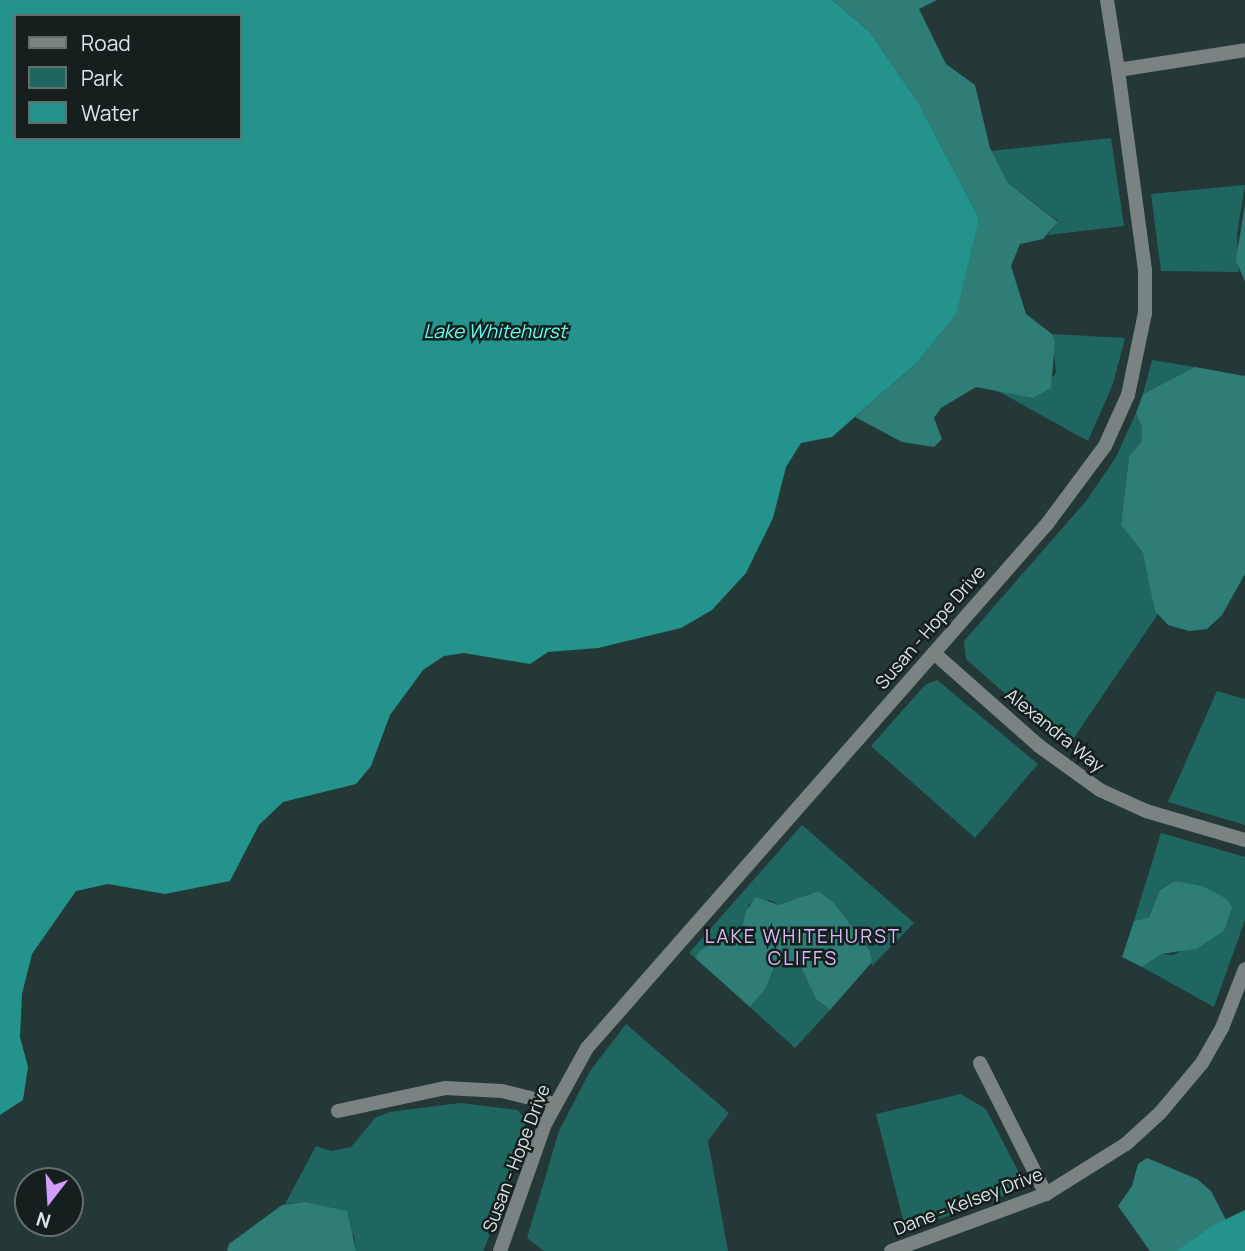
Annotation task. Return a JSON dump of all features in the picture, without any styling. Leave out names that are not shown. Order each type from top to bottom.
[{"type":"street","name":"Susan - Hope Drive","points":[[500,1251],[554,1104],[599,1032],[934,653],[1090,470],[1128,394],[1143,335],[1145,270],[1107,0]]},
{"type":"street","points":[[1118,71],[1245,50]]},
{"type":"street","name":"Alexandra Way","points":[[934,653],[1039,746],[1100,790],[1146,811],[1245,840]]},
{"type":"street","name":"Dane - Kelsey Drive","points":[[891,1251],[1046,1194],[1104,1160],[1160,1113],[1209,1051],[1245,969]]},
{"type":"street","points":[[980,1063],[1046,1194]]},
{"type":"street","points":[[338,1111],[445,1088],[502,1091],[554,1104]]},
{"type":"green space","points":[[1111,138],[1124,226],[1048,235],[1058,221],[1008,183],[991,151]]},
{"type":"green space","points":[[1245,185],[1237,234],[1239,272],[1161,271],[1151,194]]},
{"type":"green space","points":[[1052,334],[1125,338],[1113,384],[1088,441],[992,388],[1033,398],[1056,373]]},
{"type":"green space","points":[[1152,360],[1195,367],[1143,394]]},
{"type":"green space","points":[[1136,413],[1142,428],[1141,442],[1129,456],[1121,525],[1143,553],[1158,614],[1067,748],[966,659],[964,641],[1086,501],[1116,457]]},
{"type":"green space","points":[[937,680],[1038,764],[975,838],[871,746],[925,685]]},
{"type":"green space","points":[[1217,691],[1245,699],[1245,825],[1168,802]]},
{"type":"green space","points":[[802,825],[914,923],[872,966],[870,951],[835,904],[810,893],[791,903],[779,905],[770,900],[749,904],[742,928],[700,950],[695,958],[689,953]]},
{"type":"green space","points":[[1161,833],[1245,857],[1245,920],[1214,1007],[1142,967],[1161,954],[1173,955],[1224,931],[1189,884],[1175,881],[1160,890],[1149,917],[1134,921]]},
{"type":"green space","points":[[775,965],[800,965],[816,999],[830,1010],[795,1048],[750,1007],[766,988]]},
{"type":"green space","points":[[626,1024],[729,1113],[708,1141],[728,1251],[544,1251],[527,1238],[559,1131],[590,1071]]},
{"type":"green space","points":[[961,1094],[986,1109],[1018,1171],[1019,1182],[1011,1193],[906,1231],[876,1114]]},
{"type":"green space","points":[[460,1103],[518,1110],[526,1121],[505,1197],[483,1251],[356,1251],[354,1236],[304,1202],[285,1204],[316,1146],[331,1151],[351,1147],[375,1118],[389,1112]]},
{"type":"shaded area","points":[[832,0],[937,0],[919,9],[946,64],[975,85],[990,148],[1008,183],[1058,222],[1043,239],[1020,244],[1011,266],[1026,314],[1052,334],[1055,342],[1051,388],[1033,398],[976,387],[941,408],[934,418],[942,439],[934,447],[902,442],[855,417],[913,366],[979,218],[919,104],[870,32]]},
{"type":"shaded area","points":[[1245,204],[1245,282],[1236,260]]},
{"type":"shaded area","points":[[1195,367],[1245,376],[1245,574],[1222,615],[1207,629],[1189,631],[1168,625],[1155,611],[1143,553],[1121,525],[1129,456],[1141,442],[1142,428],[1136,413],[1143,394]]},
{"type":"shaded area","points":[[1175,881],[1202,886],[1227,899],[1232,907],[1224,931],[1196,949],[1161,954],[1142,967],[1122,957],[1134,921],[1149,917],[1160,890]]},
{"type":"shaded area","points":[[818,891],[835,904],[870,951],[872,962],[830,1010],[816,999],[800,965],[775,965],[766,988],[750,1007],[695,958],[700,950],[742,928],[746,911],[756,897],[779,905]]},
{"type":"shaded area","points":[[1147,1158],[1197,1179],[1211,1191],[1226,1220],[1176,1251],[1150,1251],[1118,1206],[1132,1186],[1138,1164]]},
{"type":"shaded area","points":[[304,1202],[347,1211],[356,1251],[227,1251],[229,1244],[282,1205]]},
{"type":"water","name":"Lake Whitehurst","points":[[0,0],[832,0],[870,32],[919,104],[979,218],[956,314],[913,366],[832,437],[801,443],[786,467],[773,518],[746,573],[712,610],[681,628],[598,648],[548,652],[530,664],[464,653],[444,656],[423,670],[390,715],[371,766],[356,784],[283,802],[259,825],[230,881],[165,894],[108,884],[76,891],[32,954],[22,994],[20,1037],[28,1067],[23,1100],[0,1115]]},
{"type":"water","points":[[1245,1210],[1245,1251],[1176,1251],[1214,1225]]},
{"type":"district","name":"LAKE WHITEHURST CLIFFS","points":[[803,948]]}]
